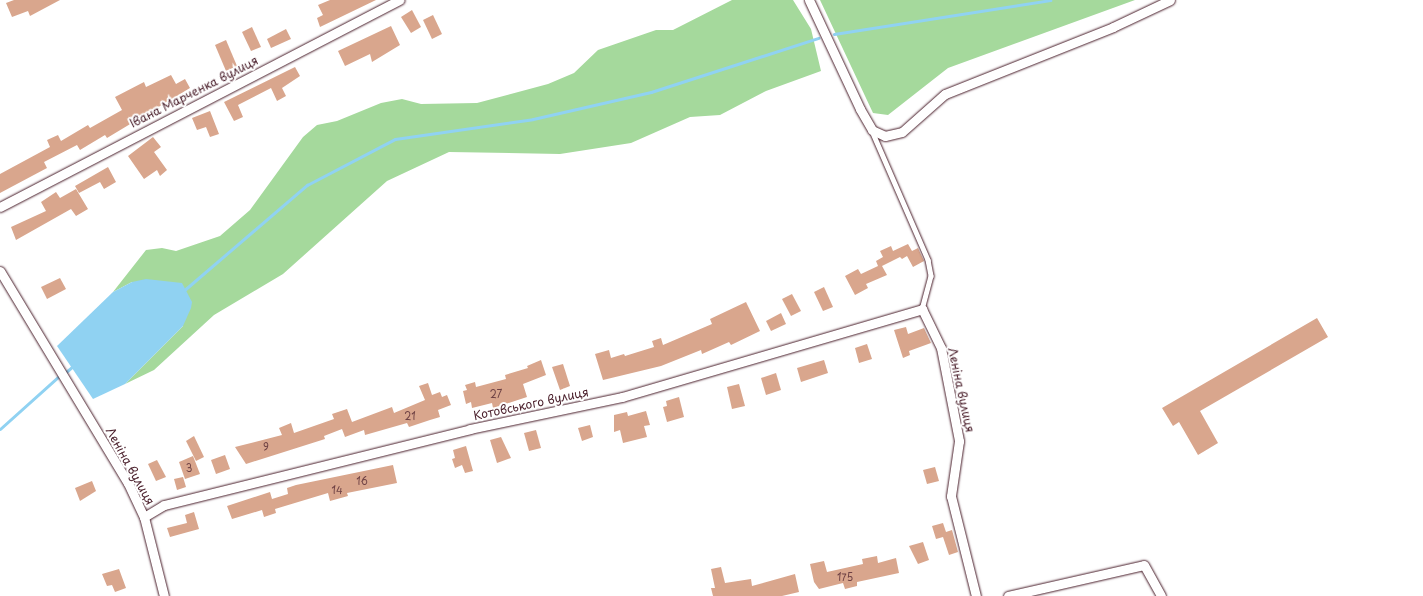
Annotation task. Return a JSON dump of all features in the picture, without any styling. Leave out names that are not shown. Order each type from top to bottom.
[{"type":"street","name":"Івана Марченка вулиця","points":[[0,206],[400,0]]},
{"type":"street","points":[[809,0],[872,130],[885,136],[902,132],[944,94],[1114,27],[1170,0]]},
{"type":"street","name":"Леніна вулиця","points":[[0,271],[66,384],[107,446],[144,517],[164,596]]},
{"type":"street","name":"Котовського вулиця","points":[[144,517],[164,505],[470,430],[622,397],[922,309]]},
{"type":"street","name":"Леніна вулиця","points":[[922,309],[941,348],[959,441],[951,496],[976,596]]},
{"type":"street","points":[[1008,596],[1144,565],[1161,596]]},
{"type":"lane","points":[[872,130],[928,260],[931,276],[922,309]]},
{"type":"green space","points":[[732,0],[793,0],[811,29],[821,71],[766,91],[720,115],[690,117],[631,143],[560,154],[449,152],[387,181],[283,274],[214,315],[154,370],[125,384],[183,326],[132,282],[113,292],[146,250],[162,248],[176,251],[220,236],[250,210],[303,137],[317,125],[337,121],[381,103],[402,99],[421,104],[477,103],[548,84],[574,73],[598,50],[656,30],[673,30]]},
{"type":"green space","points":[[820,0],[1135,0],[948,68],[888,115],[873,113]]},
{"type":"water","points":[[146,279],[182,283],[192,302],[191,308],[183,326],[125,384],[93,399],[57,346],[113,292],[132,282]]},
{"type":"building","points":[[14,0],[60,0],[30,16],[28,11],[12,17],[6,3]]},
{"type":"building","points":[[330,0],[376,0],[320,27],[317,18],[323,15],[318,5]]},
{"type":"building","points":[[412,10],[421,27],[411,33],[401,17]]},
{"type":"building","points":[[433,15],[442,34],[432,39],[423,20]]},
{"type":"building","points":[[391,26],[400,45],[372,62],[370,54],[345,66],[338,51]]},
{"type":"building","points":[[252,27],[261,47],[251,51],[242,32]]},
{"type":"building","points":[[286,29],[291,39],[271,48],[267,39]]},
{"type":"building","points":[[226,40],[237,66],[226,71],[215,45]]},
{"type":"building","points":[[295,67],[300,76],[282,88],[286,96],[277,101],[271,88],[238,105],[243,117],[234,121],[224,102]]},
{"type":"building","points":[[171,75],[176,84],[185,79],[190,88],[107,138],[105,135],[80,150],[77,145],[44,162],[47,168],[0,193],[0,174],[50,147],[47,140],[58,135],[61,141],[88,125],[90,128],[122,110],[115,97],[144,82],[146,87]]},
{"type":"building","points":[[210,111],[219,134],[210,137],[206,127],[197,130],[192,118]]},
{"type":"building","points":[[153,137],[161,147],[154,152],[167,170],[160,176],[157,170],[144,179],[128,156]]},
{"type":"building","points":[[108,167],[116,182],[104,189],[100,182],[79,193],[75,186]]},
{"type":"building","points":[[76,189],[88,209],[76,216],[71,209],[16,240],[11,227],[46,211],[41,202],[56,192],[60,198]]},
{"type":"building","points":[[908,244],[912,251],[918,248],[924,261],[913,267],[907,256],[902,259],[900,257],[882,266],[887,275],[866,284],[868,288],[855,295],[845,276],[858,269],[861,274],[878,266],[876,261],[883,257],[880,251],[891,246],[893,251]]},
{"type":"building","points":[[60,278],[66,289],[47,299],[41,287]]},
{"type":"building","points":[[824,287],[833,307],[823,311],[814,292]]},
{"type":"building","points":[[792,294],[801,311],[791,316],[782,299]]},
{"type":"building","points":[[746,302],[760,331],[731,345],[729,342],[702,354],[701,350],[661,366],[603,380],[595,354],[609,350],[611,358],[624,354],[625,356],[654,347],[652,341],[661,338],[663,345],[712,324],[710,319]]},
{"type":"building","points":[[781,313],[786,324],[771,331],[766,321]]},
{"type":"building","points":[[1317,318],[1328,337],[1200,411],[1218,443],[1198,455],[1179,422],[1173,426],[1162,408]]},
{"type":"building","points":[[906,327],[908,334],[924,328],[931,343],[909,351],[910,355],[903,358],[894,330]]},
{"type":"building","points":[[867,344],[872,359],[859,363],[855,348]]},
{"type":"building","points":[[541,360],[546,375],[523,384],[527,397],[493,408],[492,403],[472,408],[471,402],[466,404],[463,391],[467,390],[465,385],[475,382],[476,387],[506,379],[505,375],[528,368],[527,366]]},
{"type":"building","points":[[824,360],[828,373],[801,382],[797,368]]},
{"type":"building","points":[[563,364],[570,386],[560,390],[552,367]]},
{"type":"building","points":[[776,373],[781,390],[766,395],[761,378]]},
{"type":"building","points":[[428,383],[432,395],[440,392],[442,397],[447,395],[451,405],[438,410],[440,417],[409,427],[407,423],[365,435],[364,430],[345,437],[342,429],[324,436],[325,439],[246,464],[235,447],[282,435],[279,428],[291,423],[294,433],[334,419],[332,414],[347,409],[352,422],[392,407],[394,413],[425,400],[419,386]]},
{"type":"building","points":[[739,384],[745,406],[732,409],[727,387]]},
{"type":"building","points":[[679,397],[684,417],[667,422],[663,407],[667,406],[666,401]]},
{"type":"building","points":[[646,411],[650,425],[644,426],[647,437],[623,443],[620,430],[614,432],[614,415],[627,412],[628,416]]},
{"type":"building","points":[[590,425],[593,437],[582,441],[578,428]]},
{"type":"building","points":[[536,430],[541,448],[529,451],[524,433]]},
{"type":"building","points":[[194,436],[204,457],[196,461],[186,441]]},
{"type":"building","points":[[501,437],[511,458],[497,463],[490,440]]},
{"type":"building","points":[[466,446],[473,471],[465,473],[462,465],[455,468],[452,459],[455,458],[453,450]]},
{"type":"building","points":[[225,455],[230,469],[216,474],[211,460]]},
{"type":"building","points":[[193,456],[200,474],[185,479],[179,462]]},
{"type":"building","points":[[157,460],[166,477],[156,481],[148,464]]},
{"type":"building","points":[[393,465],[397,483],[347,493],[348,496],[330,501],[328,493],[275,509],[276,513],[264,517],[262,510],[232,519],[227,506],[270,492],[272,499],[288,494],[287,488],[296,485]]},
{"type":"building","points":[[935,467],[939,481],[927,484],[923,470]]},
{"type":"building","points":[[183,477],[186,487],[177,490],[174,479]]},
{"type":"building","points":[[92,481],[96,491],[80,501],[75,488]]},
{"type":"building","points":[[194,512],[199,529],[170,537],[167,528],[187,523],[185,515]]},
{"type":"building","points":[[943,523],[946,532],[952,530],[958,552],[949,555],[943,537],[936,539],[932,526]]},
{"type":"building","points":[[923,542],[929,560],[918,564],[909,546]]},
{"type":"building","points":[[877,556],[878,563],[896,558],[899,573],[857,582],[857,586],[845,589],[843,583],[819,589],[814,582],[810,564],[824,561],[827,572],[863,564],[862,559]]},
{"type":"building","points":[[721,567],[725,583],[751,579],[752,586],[795,574],[799,592],[782,596],[713,596],[711,588],[715,588],[711,569]]},
{"type":"building","points":[[119,569],[126,588],[115,592],[112,585],[107,586],[102,574]]},
{"type":"waterway","points":[[834,34],[1050,0]]},
{"type":"waterway","points":[[182,292],[307,185],[395,139],[533,119],[651,92],[818,38]]},
{"type":"waterway","points":[[66,372],[74,365]]},
{"type":"waterway","points":[[0,429],[58,377]]}]
